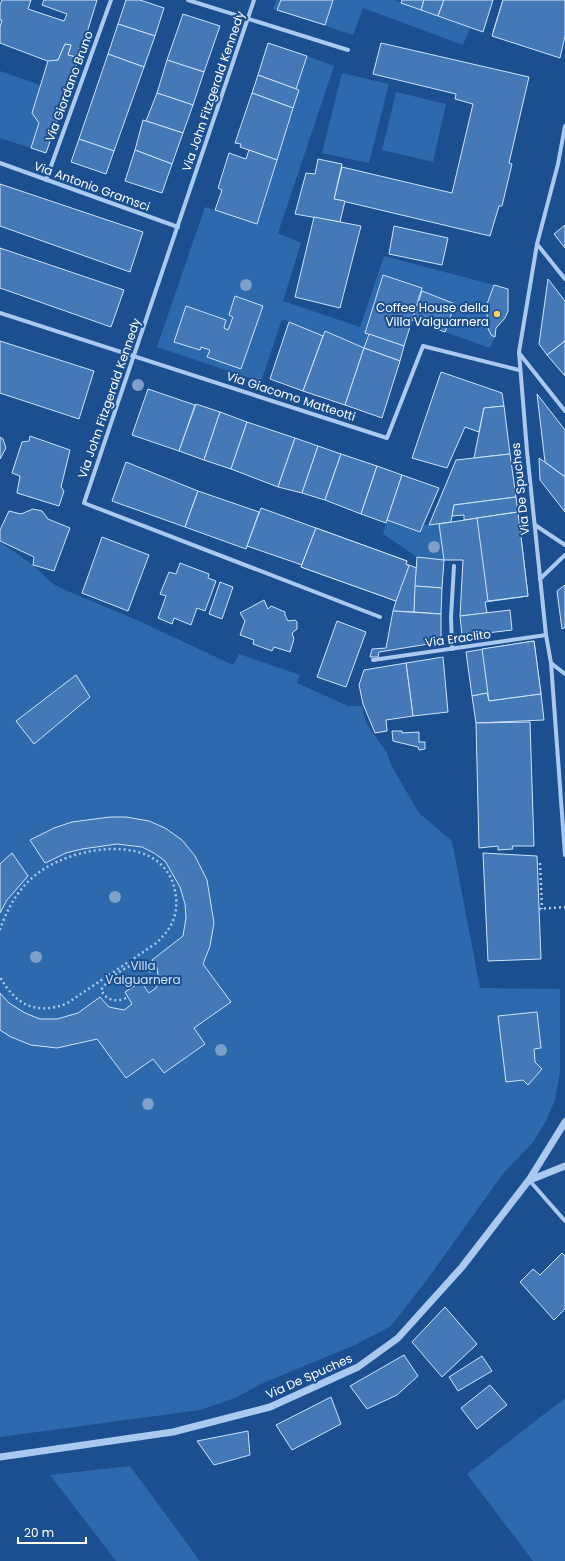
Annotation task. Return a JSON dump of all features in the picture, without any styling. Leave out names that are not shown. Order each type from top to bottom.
[{"type":"street","name":"Via Giordano Bruno","points":[[46,180],[111,0]]},
{"type":"street","points":[[188,0],[348,50]]},
{"type":"street","name":"Via John Fitzgerald Kennedy","points":[[254,0],[84,503],[380,617]]},
{"type":"street","name":"Via De Spuches","points":[[565,126],[558,164],[537,244],[519,352],[519,370],[540,579],[546,635],[551,663],[565,855]]},
{"type":"street","name":"Via Antonio Gramsci","points":[[0,163],[178,227]]},
{"type":"street","points":[[537,244],[565,279]]},
{"type":"street","name":"Via Giacomo Matteotti","points":[[0,313],[388,438],[423,346],[519,370]]},
{"type":"street","points":[[519,352],[565,411]]},
{"type":"street","points":[[535,525],[565,545]]},
{"type":"street","points":[[540,579],[565,555]]},
{"type":"street","points":[[452,648],[451,617],[454,566]]},
{"type":"street","name":"Via Eraclito","points":[[373,660],[546,635]]},
{"type":"street","points":[[551,663],[565,674]]},
{"type":"street","name":"Via De Spuches","points":[[0,1457],[173,1432],[270,1407],[358,1367],[398,1338],[462,1267],[529,1180],[565,1122]]},
{"type":"street","points":[[565,1166],[529,1180],[565,1221]]},
{"type":"path","points":[[0,930],[8,909],[30,880],[52,864],[65,857],[84,852],[116,848],[130,849],[142,853],[162,867],[169,877],[175,891],[177,906],[174,921],[166,934],[155,944],[66,1004],[51,1009],[36,1009],[20,1001],[6,988],[0,977]]},
{"type":"path","points":[[540,863],[541,909],[565,908]]},
{"type":"path","points":[[126,998],[121,1000],[111,1000],[106,997],[101,990],[108,980],[127,966],[145,960],[150,972],[147,982],[143,985]]},
{"type":"green space","points":[[276,0],[394,0],[470,28],[463,45],[363,8],[353,35],[273,9]]},
{"type":"green space","points":[[307,56],[334,66],[278,233],[301,243],[283,301],[360,327],[384,256],[494,285],[487,305],[486,313],[487,327],[490,333],[495,337],[490,348],[445,332],[454,304],[422,291],[422,287],[383,275],[364,348],[326,331],[323,336],[282,319],[261,382],[157,347],[205,207],[257,223],[299,90],[296,89]]},
{"type":"green space","points":[[0,71],[40,85],[32,113],[39,123],[31,148],[0,138]]},
{"type":"green space","points":[[342,73],[389,84],[369,163],[322,153]]},
{"type":"green space","points":[[396,92],[446,104],[433,162],[382,150]]},
{"type":"green space","points":[[387,520],[420,532],[424,525],[439,524],[444,560],[417,557],[383,534]]},
{"type":"green space","points":[[0,542],[33,565],[53,584],[65,590],[139,621],[233,665],[239,654],[300,675],[297,683],[348,706],[362,706],[366,723],[387,753],[391,765],[419,813],[452,841],[480,988],[560,989],[560,1072],[555,1100],[546,1121],[533,1142],[502,1175],[429,1277],[391,1326],[357,1344],[261,1384],[235,1398],[200,1410],[0,1437]]},
{"type":"green space","points":[[565,1398],[565,1561],[533,1561],[467,1474]]},
{"type":"green space","points":[[130,1466],[200,1561],[116,1561],[50,1475]]},
{"type":"building","points":[[2,0],[31,0],[28,9],[64,21],[67,14],[42,5],[44,0],[97,0],[82,49],[79,48],[76,57],[68,55],[71,45],[65,44],[58,60],[50,62],[0,43],[0,27],[2,20],[0,20],[0,5]]},
{"type":"building","points":[[126,0],[140,0],[164,8],[155,36],[118,24]]},
{"type":"building","points":[[281,0],[333,0],[325,25],[277,10]]},
{"type":"building","points":[[402,0],[424,0],[421,10],[401,3]]},
{"type":"building","points":[[424,0],[444,0],[438,16],[421,10]]},
{"type":"building","points":[[444,0],[493,0],[483,32],[438,16]]},
{"type":"building","points":[[503,0],[565,0],[565,8],[551,50],[493,32]]},
{"type":"building","points":[[503,0],[565,0],[565,36],[560,58],[492,36]]},
{"type":"building","points":[[183,14],[220,26],[204,72],[167,60]]},
{"type":"building","points":[[118,24],[155,36],[144,67],[108,54]]},
{"type":"building","points":[[268,43],[307,56],[296,89],[258,75]]},
{"type":"building","points":[[381,43],[529,77],[509,163],[512,164],[502,206],[499,206],[490,236],[334,199],[342,167],[452,193],[473,104],[455,99],[456,94],[373,74]]},
{"type":"building","points":[[65,44],[71,45],[68,55],[76,57],[79,48],[82,49],[46,153],[31,148],[39,123],[32,113],[48,61],[58,60]]},
{"type":"building","points":[[108,54],[144,67],[114,151],[79,139]]},
{"type":"building","points":[[167,60],[204,72],[193,105],[157,93]]},
{"type":"building","points":[[258,75],[299,90],[293,108],[252,93]]},
{"type":"building","points":[[157,93],[193,105],[183,133],[146,121]]},
{"type":"building","points":[[252,93],[293,108],[277,160],[240,147],[241,144],[235,143]]},
{"type":"building","points":[[143,120],[183,133],[172,164],[135,150]]},
{"type":"building","points":[[79,139],[114,151],[106,174],[71,162]]},
{"type":"building","points":[[135,150],[172,164],[162,193],[125,181]]},
{"type":"building","points":[[249,150],[277,160],[257,224],[215,210],[222,190],[218,188],[229,153],[246,159]]},
{"type":"building","points":[[318,159],[342,164],[334,199],[345,201],[340,222],[295,214],[306,173],[315,174]]},
{"type":"building","points":[[0,184],[143,232],[130,272],[0,226]]},
{"type":"building","points":[[314,217],[361,226],[340,308],[295,297]]},
{"type":"building","points":[[565,225],[565,248],[554,234]]},
{"type":"building","points":[[394,226],[448,238],[442,265],[389,254]]},
{"type":"building","points":[[0,248],[124,290],[111,327],[0,288]]},
{"type":"building","points":[[383,275],[422,288],[404,346],[365,333]]},
{"type":"building","points":[[548,279],[565,301],[565,341],[547,355],[539,344]]},
{"type":"building","name":"Coffee House della Villa Valguarnera","points":[[494,285],[508,289],[508,311],[505,318],[496,328],[495,337],[491,335],[487,326],[487,304]]},
{"type":"building","points":[[422,291],[455,304],[445,332],[412,320]]},
{"type":"building","points":[[235,296],[263,306],[241,369],[207,357],[210,350],[201,347],[200,350],[174,342],[186,306],[226,320],[224,328],[228,330],[233,317],[229,315]]},
{"type":"building","points":[[289,322],[323,336],[303,391],[270,379]]},
{"type":"building","points":[[325,331],[364,348],[345,405],[303,391]]},
{"type":"building","points":[[369,334],[404,346],[400,361],[364,348]]},
{"type":"building","points":[[0,341],[94,371],[79,419],[0,393]]},
{"type":"building","points":[[565,341],[565,376],[547,355]]},
{"type":"building","points":[[364,348],[400,361],[382,418],[345,405]]},
{"type":"building","points":[[441,372],[502,393],[504,406],[484,408],[479,432],[465,427],[447,468],[412,458]]},
{"type":"building","points":[[148,389],[195,405],[179,451],[132,435]]},
{"type":"building","points":[[537,394],[565,430],[565,477],[545,462]]},
{"type":"building","points":[[196,404],[220,412],[204,460],[179,451]]},
{"type":"building","points":[[504,406],[510,454],[474,458],[484,408]]},
{"type":"building","points":[[220,412],[247,422],[231,469],[204,460]]},
{"type":"building","points":[[247,422],[295,438],[278,487],[231,469]]},
{"type":"building","points":[[30,436],[70,450],[61,487],[64,491],[59,506],[17,493],[20,476],[12,473],[22,442],[29,441]]},
{"type":"building","points":[[0,437],[3,439],[6,448],[0,459]]},
{"type":"building","points":[[295,438],[318,446],[302,493],[278,487]]},
{"type":"building","points":[[318,446],[341,454],[325,500],[302,493]]},
{"type":"building","points":[[341,454],[377,466],[361,514],[325,500]]},
{"type":"building","points":[[510,454],[516,497],[454,505],[451,522],[429,525],[456,460]]},
{"type":"building","points":[[539,458],[565,477],[565,512],[540,480]]},
{"type":"building","points":[[126,462],[198,491],[185,527],[112,501]]},
{"type":"building","points":[[377,466],[402,475],[386,523],[361,514]]},
{"type":"building","points":[[402,475],[439,488],[420,532],[387,520]]},
{"type":"building","points":[[198,491],[259,512],[246,549],[185,527]]},
{"type":"building","points":[[516,497],[518,512],[464,520],[464,515],[452,516],[454,505]]},
{"type":"building","points":[[261,508],[316,528],[302,565],[247,546]]},
{"type":"building","points":[[33,509],[42,511],[48,519],[70,528],[54,571],[33,565],[34,557],[0,541],[0,530],[9,511],[21,514]]},
{"type":"building","points":[[518,512],[528,596],[485,602],[487,613],[460,616],[463,560],[444,560],[439,524]]},
{"type":"building","points":[[518,512],[528,596],[488,601],[477,518]]},
{"type":"building","points":[[316,528],[407,561],[406,564],[417,568],[414,612],[393,611],[396,601],[301,567]]},
{"type":"building","points":[[316,528],[407,561],[406,564],[409,566],[396,601],[301,567]]},
{"type":"building","points":[[102,537],[149,555],[128,611],[82,593]]},
{"type":"building","points":[[417,557],[444,560],[442,588],[415,586]]},
{"type":"building","points":[[180,563],[209,574],[208,578],[216,581],[205,611],[197,608],[191,625],[174,618],[172,624],[158,618],[166,596],[160,594],[169,572],[176,574]]},
{"type":"building","points":[[220,582],[233,587],[222,619],[209,614]]},
{"type":"building","points":[[565,585],[565,627],[562,629],[557,591]]},
{"type":"building","points":[[415,586],[442,588],[441,614],[414,612]]},
{"type":"building","points":[[264,600],[268,609],[271,606],[285,612],[288,621],[295,620],[297,622],[297,629],[292,633],[294,639],[290,652],[274,647],[272,651],[253,644],[254,640],[240,635],[245,621],[240,613]]},
{"type":"building","points":[[510,610],[512,630],[462,636],[460,616]]},
{"type":"building","points":[[393,611],[441,614],[441,642],[379,652],[378,657],[370,657],[372,649],[386,648]]},
{"type":"building","points":[[337,621],[366,632],[346,687],[317,677]]},
{"type":"building","points":[[534,641],[541,694],[489,701],[487,693],[472,696],[466,652]]},
{"type":"building","points":[[534,641],[541,694],[489,701],[482,649]]},
{"type":"building","points":[[443,657],[448,712],[413,716],[406,663]]},
{"type":"building","points":[[406,663],[413,716],[386,720],[387,731],[375,733],[363,704],[359,685],[364,670]]},
{"type":"building","points":[[76,675],[90,697],[34,744],[16,721]]},
{"type":"building","points":[[487,693],[489,701],[541,694],[544,720],[476,723],[472,696]]},
{"type":"building","points":[[530,722],[534,846],[512,846],[513,849],[498,850],[498,846],[479,848],[476,723]]},
{"type":"building","points":[[392,731],[402,731],[402,733],[419,732],[419,742],[425,742],[425,749],[419,750],[418,747],[393,741]]},
{"type":"building","name":"Villa Valguarnera","points":[[110,817],[126,817],[149,821],[165,828],[182,840],[195,856],[207,880],[214,923],[210,946],[203,964],[231,1002],[194,1028],[205,1044],[164,1073],[153,1059],[126,1078],[97,1039],[57,1048],[31,1045],[11,1037],[0,1030],[0,993],[9,1003],[25,1013],[40,1019],[57,1019],[78,1013],[100,997],[109,1007],[124,1010],[132,1004],[125,992],[141,982],[149,993],[156,988],[159,981],[157,968],[152,960],[183,936],[186,918],[185,904],[180,887],[165,861],[154,853],[142,847],[117,844],[66,853],[45,863],[30,840],[54,828],[72,822]]},
{"type":"building","points":[[12,853],[28,876],[7,900],[0,913],[0,864]]},
{"type":"building","points":[[483,853],[537,856],[541,959],[488,961]]},
{"type":"building","points":[[537,1012],[541,1048],[534,1049],[535,1062],[542,1069],[528,1085],[523,1080],[506,1082],[498,1016]]},
{"type":"building","points":[[562,1253],[565,1256],[565,1309],[554,1320],[520,1282],[533,1269],[540,1275]]},
{"type":"building","points":[[445,1307],[477,1344],[442,1377],[412,1342]]},
{"type":"building","points":[[404,1355],[418,1376],[397,1395],[367,1409],[350,1386]]},
{"type":"building","points":[[482,1356],[492,1371],[458,1391],[449,1377]]},
{"type":"building","points":[[490,1385],[507,1405],[477,1429],[461,1408]]},
{"type":"building","points":[[331,1397],[341,1424],[292,1450],[276,1425]]},
{"type":"building","points":[[248,1431],[250,1455],[214,1465],[197,1441]]},
{"type":"place","name":"Coffee House della Villa Valguarnera","points":[[497,314]]}]
